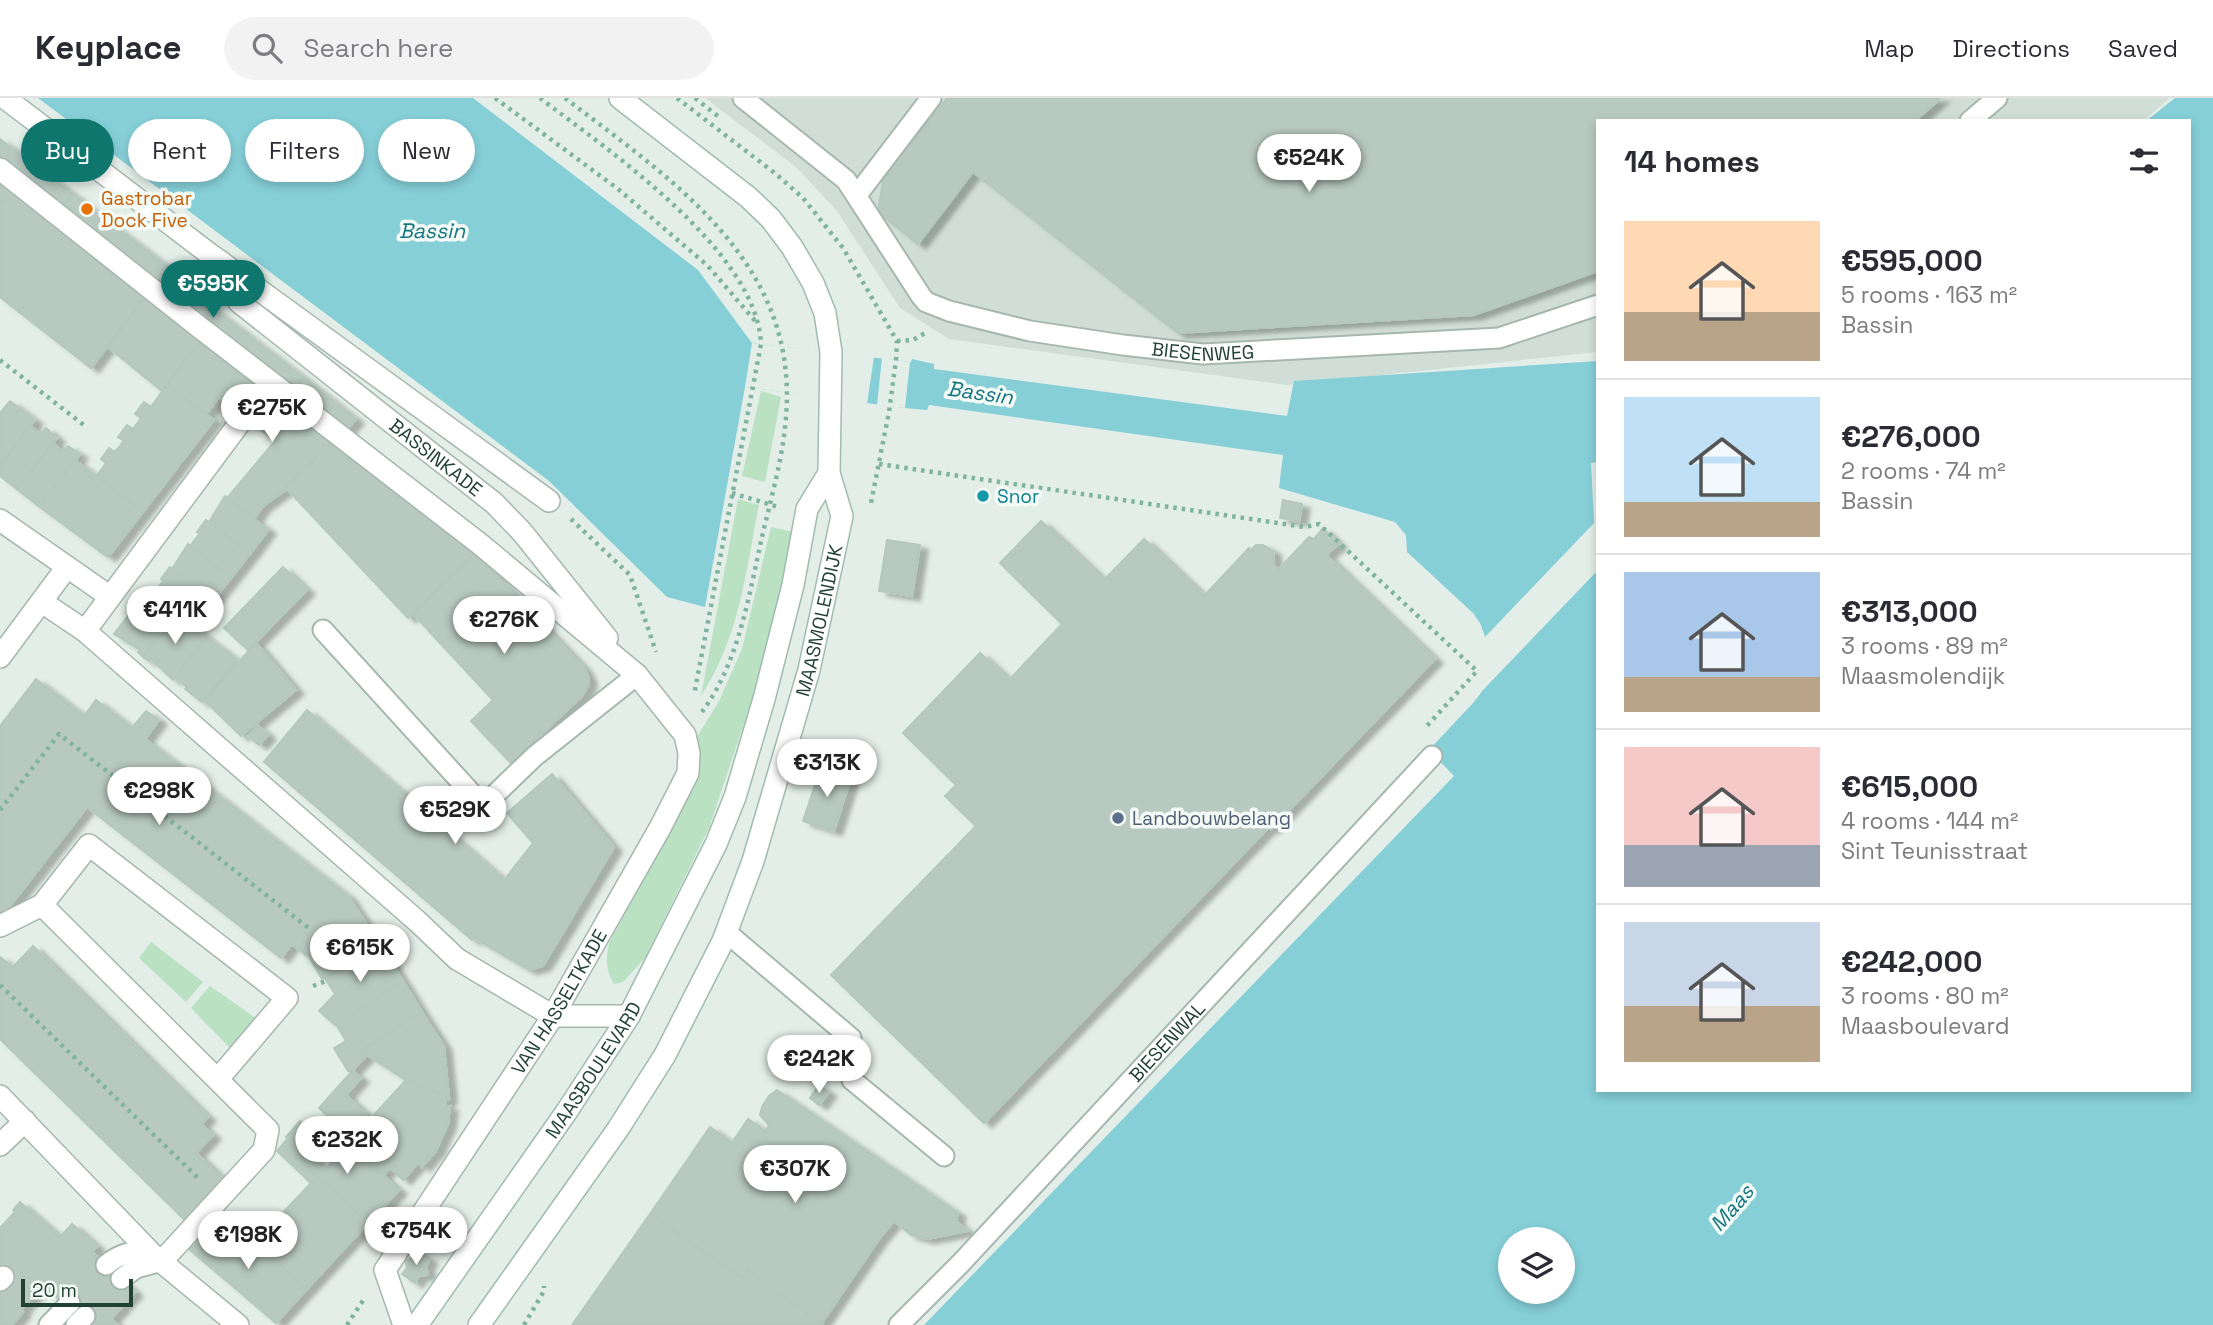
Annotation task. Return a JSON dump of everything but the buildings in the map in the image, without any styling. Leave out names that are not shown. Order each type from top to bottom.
[{"type":"street","name":"BASSINKADE","points":[[5,98],[220,260],[549,501]]},
{"type":"street","name":"MAASMOLENDIJK","points":[[620,98],[722,176],[771,219],[792,247],[813,283],[825,313],[831,352],[829,473],[842,516],[809,670],[770,807],[726,932]]},
{"type":"street","points":[[0,169],[268,385],[480,544],[637,675],[685,735]]},
{"type":"street","name":"BASSINKADE","points":[[220,260],[239,302],[494,503],[522,532],[637,675]]},
{"type":"street","points":[[85,631],[244,417]]},
{"type":"street","name":"MAASMOLENDIJK","points":[[736,797],[793,585],[807,509],[829,473]]},
{"type":"street","points":[[0,520],[109,596]]},
{"type":"street","points":[[0,657],[67,567]]},
{"type":"street","points":[[42,602],[85,631],[457,959],[553,1016],[629,1016]]},
{"type":"street","name":"VAN HASSELTKADE","points":[[404,1325],[385,1270],[553,1016],[681,789],[688,773],[689,753],[685,735]]},
{"type":"street","name":"MAASBOULEVARD","points":[[417,1325],[567,1111],[629,1016],[716,844],[736,797]]},
{"type":"street","points":[[0,926],[42,905],[89,845],[287,998],[218,1079]]},
{"type":"street","points":[[42,905],[268,1130],[264,1150],[158,1258]]},
{"type":"street","points":[[479,1325],[618,1129],[665,1055],[726,932]]},
{"type":"street","points":[[0,1096],[158,1258],[238,1325]]},
{"type":"street","points":[[0,1145],[25,1121]]},
{"type":"lane","name":"BIESENWEG","points":[[743,98],[841,174],[915,290],[926,302],[961,315],[1030,331],[1203,354],[1499,338],[1596,306]]},
{"type":"lane","points":[[859,199],[931,98]]},
{"type":"lane","points":[[1972,119],[1997,98]]},
{"type":"lane","points":[[323,630],[483,806],[535,757],[637,675]]},
{"type":"lane","name":"BIESENWAL","points":[[899,1325],[961,1263],[1432,756]]},
{"type":"lane","points":[[726,932],[851,1038],[852,1080],[944,1156]]},
{"type":"lane","points":[[113,1272],[135,1268],[158,1258]]},
{"type":"lane","points":[[49,1325],[77,1314]]},
{"type":"path","points":[[495,98],[618,189],[708,266],[760,327]]},
{"type":"path","points":[[540,98],[621,160],[686,217],[721,256],[742,287],[760,327],[761,344],[694,695]]},
{"type":"path","points":[[565,98],[675,184],[737,249],[764,294],[784,346],[787,393],[781,451],[744,613],[734,650],[706,706],[685,735]]},
{"type":"path","points":[[695,98],[725,121]]},
{"type":"path","points":[[868,277],[866,288],[897,341],[890,406],[869,513]]},
{"type":"path","points":[[897,341],[913,340],[932,328]]},
{"type":"path","points":[[1,362],[85,426]]},
{"type":"path","points":[[879,464],[1305,527],[1319,524],[1477,671],[1415,739],[1432,756]]},
{"type":"path","points":[[572,519],[630,575],[659,658]]},
{"type":"path","points":[[0,810],[58,734],[310,929]]},
{"type":"path","points":[[0,985],[199,1179]]},
{"type":"shaded area","points":[[705,98],[2170,98],[2145,119],[1596,119],[1596,352],[1287,385],[949,339],[900,308],[837,211],[796,167]]},
{"type":"green space","points":[[761,391],[781,397],[765,482],[742,476]]},
{"type":"green space","points":[[738,499],[759,505],[750,556],[725,650],[701,696]]},
{"type":"green space","points":[[771,527],[793,532],[767,655],[709,828],[645,958],[623,982],[614,984],[607,963],[609,943],[678,816],[699,761],[697,737],[719,701],[742,649]]},
{"type":"green space","points":[[151,942],[203,982],[186,1002],[139,958]]},
{"type":"green space","points":[[210,986],[260,1021],[234,1052],[191,1008]]},
{"type":"water","name":"Bassin","points":[[38,98],[473,98],[698,270],[752,343],[911,362],[912,359],[934,364],[934,369],[1287,416],[1294,381],[1596,361],[1596,462],[1591,463],[1594,523],[1485,637],[1473,613],[1407,552],[1406,535],[1395,522],[1279,488],[1283,455],[929,405],[927,410],[905,408],[745,387],[705,607],[667,597],[549,481],[150,182],[231,182],[231,119],[128,119],[128,165],[114,155],[114,119],[66,119]]},
{"type":"water","name":"Maas","points":[[2175,98],[2213,98],[2213,1325],[924,1325],[1454,776],[1429,750],[1596,572],[1596,1092],[2191,1092],[2191,119],[2149,119]]},
{"type":"pier","points":[[752,343],[874,357],[867,404],[745,387]]},
{"type":"pier","points":[[882,358],[910,362],[905,408],[877,405]]},
{"type":"tunnel","points":[[244,417],[265,389]]},
{"type":"place","name":"Gastrobar Dock Five","points":[[87,209]]},
{"type":"place","name":"Snor","points":[[983,496]]},
{"type":"place","name":"Landbouwbelang","points":[[1118,818]]}]
